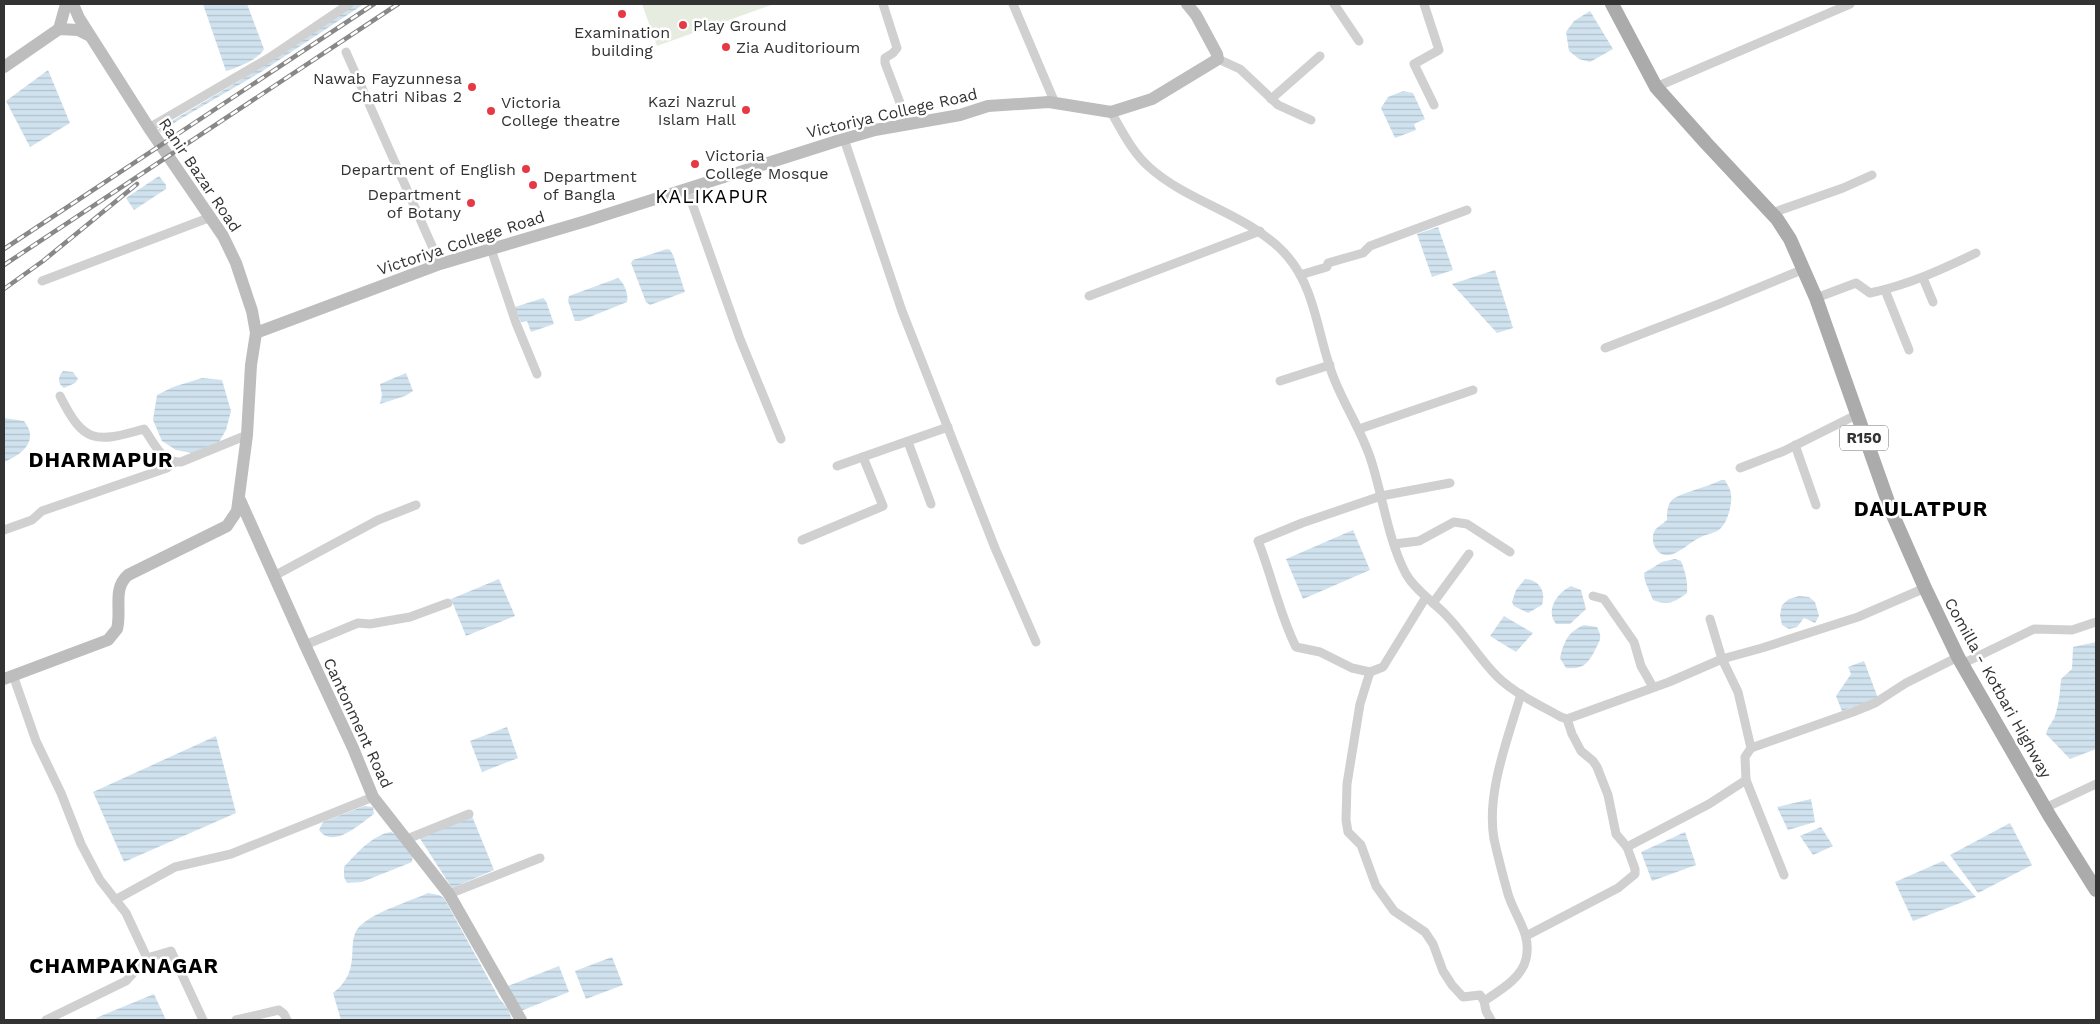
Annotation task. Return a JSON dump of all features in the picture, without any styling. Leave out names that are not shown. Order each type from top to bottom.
[{"type":"main road","points":[[59,29],[66,4]]},
{"type":"main road","name":"Ranir Bazar Road","points":[[73,4],[78,18],[149,128],[223,236],[236,263],[252,311],[256,333],[251,365],[247,435],[240,500]]},
{"type":"main road","points":[[1187,4],[1196,15],[1218,59]]},
{"type":"main road","name":"Comilla - Kotbari Highway","points":[[1612,4],[1656,87],[1772,213],[1790,239],[1816,298],[1892,513],[1925,588],[1960,661],[2045,808],[2096,890]]},
{"type":"main road","points":[[4,67],[59,29],[78,30],[91,36]]},
{"type":"main road","name":"Victoriya College Road","points":[[256,333],[440,264],[844,139],[960,114],[988,106],[1055,103],[1111,112],[1152,99],[1218,59]]},
{"type":"main road","points":[[8,677],[108,640],[117,629],[119,585],[123,579],[227,526],[237,511],[240,500]]},
{"type":"main road","name":"Cantonment Road","points":[[240,500],[304,645],[353,748],[373,797],[449,894],[522,1020]]},
{"type":"street","points":[[149,128],[268,58],[349,4]]},
{"type":"street","points":[[883,4],[897,48],[886,58],[884,63],[908,124]]},
{"type":"street","points":[[1013,4],[1055,103]]},
{"type":"street","points":[[1334,4],[1359,41]]},
{"type":"street","points":[[1424,4],[1439,50],[1414,64],[1434,105]]},
{"type":"street","points":[[1656,87],[1847,4]]},
{"type":"street","points":[[346,52],[440,264]]},
{"type":"street","points":[[1271,99],[1320,56]]},
{"type":"street","points":[[1218,59],[1240,69],[1278,105],[1311,120]]},
{"type":"street","points":[[1111,112],[1135,153],[1149,168],[1181,190],[1260,232],[1288,257],[1308,289],[1335,381],[1360,429],[1371,460],[1394,544],[1406,575],[1429,600],[1444,612],[1470,641],[1493,672],[1521,694],[1560,717],[1567,719],[1722,659],[1858,617],[1925,588]]},
{"type":"street","points":[[844,139],[902,311],[995,548],[1036,642]]},
{"type":"street","points":[[1772,213],[1843,188],[1872,175]]},
{"type":"street","points":[[687,189],[740,339],[781,439]]},
{"type":"street","points":[[1300,275],[1327,267],[1328,263],[1363,253],[1370,246],[1467,210]]},
{"type":"street","points":[[42,281],[210,217]]},
{"type":"street","points":[[1089,296],[1260,232]]},
{"type":"street","points":[[491,249],[516,323],[537,374]]},
{"type":"street","points":[[1816,298],[1856,283],[1870,293],[1885,290],[1923,278],[1976,253]]},
{"type":"street","points":[[1605,348],[1711,308],[1804,269]]},
{"type":"street","points":[[1923,278],[1933,302]]},
{"type":"street","points":[[1885,290],[1909,350]]},
{"type":"street","points":[[1280,381],[1330,365]]},
{"type":"street","points":[[1360,429],[1473,390]]},
{"type":"street","points":[[60,396],[74,422],[94,438],[117,437],[144,429],[163,456],[175,462],[182,462],[247,435]]},
{"type":"street","points":[[1740,468],[1795,445],[1856,415]]},
{"type":"street","points":[[837,466],[948,426]]},
{"type":"street","points":[[908,442],[931,504]]},
{"type":"street","points":[[1795,445],[1816,505]]},
{"type":"street","points":[[802,540],[883,506],[863,457]]},
{"type":"street","points":[[4,530],[32,520],[42,511],[167,468],[175,462]]},
{"type":"street","points":[[1450,483],[1381,496],[1302,523],[1258,541],[1277,600],[1296,647],[1320,652],[1352,668],[1370,672],[1382,667],[1429,600],[1469,554]]},
{"type":"street","points":[[274,576],[378,520],[416,505]]},
{"type":"street","points":[[1394,544],[1419,541],[1454,522],[1467,524],[1510,552]]},
{"type":"street","points":[[1593,596],[1604,600],[1634,642],[1641,666],[1653,687]]},
{"type":"street","points":[[304,645],[358,624],[370,624],[410,617],[448,603]]},
{"type":"street","points":[[1710,620],[1722,659],[1738,692],[1751,748]]},
{"type":"street","points":[[1784,875],[1746,780],[1745,757],[1751,748],[1867,706],[1906,683],[2034,629],[2072,630],[2096,622]]},
{"type":"street","points":[[1370,672],[1360,704],[1347,784],[1346,820],[1348,832],[1361,845],[1376,886],[1394,911],[1425,932],[1433,944],[1443,971],[1452,985],[1463,997],[1480,995],[1491,1020]]},
{"type":"street","points":[[8,677],[61,793],[81,844],[100,880],[126,913],[147,958]]},
{"type":"street","points":[[1484,1001],[1510,982],[1526,961],[1526,936],[1508,893],[1494,837],[1493,804],[1503,753],[1521,694]]},
{"type":"street","points":[[1526,936],[1610,893],[1635,874],[1635,869],[1626,847],[1616,834],[1608,795],[1597,767],[1581,752],[1567,719]]},
{"type":"street","points":[[1626,847],[1709,804],[1746,780]]},
{"type":"street","points":[[2045,808],[2096,784]]},
{"type":"street","points":[[115,900],[175,867],[231,854],[373,797]]},
{"type":"street","points":[[407,840],[469,814]]},
{"type":"street","points":[[449,894],[540,858]]},
{"type":"street","points":[[46,1020],[126,982],[147,958],[169,952],[173,953],[203,1020]]},
{"type":"street","points":[[236,1020],[280,1010],[287,1020]]},
{"type":"shaded area","name":"Play Ground","points":[[642,4],[774,4],[657,46]]},
{"type":"water","points":[[203,4],[247,4],[264,49],[261,53],[247,63],[226,71]]},
{"type":"water","points":[[355,4],[364,4],[261,72],[177,121],[162,133],[157,130],[239,81]]},
{"type":"water","points":[[1590,11],[1613,49],[1590,62],[1579,59],[1569,51],[1566,32],[1574,21]]},
{"type":"water","points":[[48,70],[70,123],[30,147],[6,101]]},
{"type":"water","points":[[1403,91],[1413,93],[1425,119],[1414,124],[1416,130],[1395,138],[1381,108],[1388,97]]},
{"type":"water","points":[[159,176],[166,185],[166,189],[134,210],[126,198]]},
{"type":"water","points":[[1438,227],[1453,270],[1432,277],[1417,234]]},
{"type":"water","points":[[667,249],[673,255],[685,292],[650,305],[646,302],[631,263],[633,260]]},
{"type":"water","points":[[1495,270],[1513,328],[1497,333],[1452,284]]},
{"type":"water","points":[[618,278],[626,289],[627,302],[580,321],[575,321],[568,301],[569,296]]},
{"type":"water","points":[[543,298],[546,301],[554,324],[531,332],[527,321],[521,322],[515,307]]},
{"type":"water","points":[[63,371],[73,372],[78,379],[75,383],[64,388],[59,380]]},
{"type":"water","points":[[406,373],[413,391],[405,396],[380,404],[382,395],[380,384]]},
{"type":"water","points":[[202,378],[222,380],[231,411],[226,430],[219,442],[192,453],[176,450],[162,441],[153,420],[157,395],[173,387]]},
{"type":"water","points":[[4,418],[24,421],[30,435],[29,441],[22,451],[4,462]]},
{"type":"water","points":[[1725,480],[1731,494],[1731,505],[1723,526],[1673,554],[1664,555],[1657,551],[1653,543],[1653,534],[1667,520],[1670,502],[1676,497]]},
{"type":"water","points":[[1353,530],[1370,570],[1303,599],[1286,559]]},
{"type":"water","points":[[1675,559],[1681,561],[1687,581],[1687,593],[1679,599],[1667,603],[1653,600],[1645,581],[1644,573],[1662,562]]},
{"type":"water","points":[[499,579],[515,616],[466,636],[451,599]]},
{"type":"water","points":[[1525,579],[1538,584],[1543,596],[1542,605],[1528,613],[1514,606],[1512,602],[1516,590]]},
{"type":"water","points":[[1571,586],[1581,590],[1586,609],[1570,624],[1556,624],[1552,613],[1554,602],[1561,593]]},
{"type":"water","points":[[1799,596],[1809,597],[1815,602],[1819,616],[1815,623],[1804,618],[1797,627],[1789,629],[1782,625],[1780,615],[1782,605],[1789,599]]},
{"type":"water","points":[[1504,616],[1533,633],[1516,652],[1490,636]]},
{"type":"water","points":[[1584,625],[1597,627],[1600,636],[1599,642],[1591,658],[1585,664],[1577,668],[1566,668],[1560,658],[1565,642],[1570,634]]},
{"type":"water","points":[[2096,642],[2096,749],[2070,759],[2046,734],[2056,711],[2061,679],[2072,669],[2073,647]]},
{"type":"water","points":[[1864,661],[1878,698],[1842,711],[1836,696],[1851,674],[1848,667]]},
{"type":"water","points":[[507,727],[518,758],[482,772],[470,741]]},
{"type":"water","points":[[216,736],[236,813],[124,862],[93,792]]},
{"type":"water","points":[[1811,799],[1815,822],[1788,830],[1777,807]]},
{"type":"water","points":[[364,806],[373,807],[374,814],[347,833],[332,837],[325,835],[319,830],[323,822]]},
{"type":"water","points":[[472,816],[494,870],[452,888],[419,837]]},
{"type":"water","points":[[2010,823],[2032,865],[1978,893],[1950,855]]},
{"type":"water","points":[[1821,827],[1833,846],[1813,855],[1800,836]]},
{"type":"water","points":[[391,832],[399,837],[413,854],[412,862],[362,882],[347,883],[344,877],[344,867],[371,841]]},
{"type":"water","points":[[1685,832],[1696,865],[1652,881],[1641,852]]},
{"type":"water","points":[[1943,861],[1976,897],[1913,921],[1895,882]]},
{"type":"water","points":[[428,893],[444,898],[499,998],[508,1009],[512,1020],[341,1020],[333,993],[343,984],[348,974],[356,932],[361,925],[375,915]]},
{"type":"water","points":[[612,957],[623,985],[586,999],[575,971]]},
{"type":"water","points":[[559,966],[569,992],[518,1012],[508,986]]},
{"type":"water","points":[[154,994],[166,1020],[98,1020],[96,1018]]},
{"type":"railway","points":[[4,249],[374,4]]},
{"type":"railway","points":[[4,265],[398,4]]},
{"type":"railway","points":[[4,289],[43,261],[137,184]]},
{"type":"place","name":"Examination building","points":[[622,14]]},
{"type":"place","name":"Play Ground","points":[[683,25]]},
{"type":"place","name":"Zia Auditorioum","points":[[726,47]]},
{"type":"place","name":"Nawab Fayzunnesa Chatri Nibas 2","points":[[472,87]]},
{"type":"place","name":"Kazi Nazrul Islam Hall","points":[[746,110]]},
{"type":"place","name":"Victoria College theatre","points":[[491,111]]},
{"type":"place","name":"Victoria College Mosque","points":[[695,164]]},
{"type":"place","name":"Department of English","points":[[526,169]]},
{"type":"place","name":"Department of Bangla","points":[[533,185]]},
{"type":"place","name":"Department of Botany","points":[[471,203]]},
{"type":"district","name":"KALIKAPUR","points":[[712,196]]},
{"type":"district","name":"DHARMAPUR","points":[[101,459]]},
{"type":"district","name":"DAULATPUR","points":[[1921,508]]},
{"type":"district","name":"CHAMPAKNAGAR","points":[[124,965]]}]
